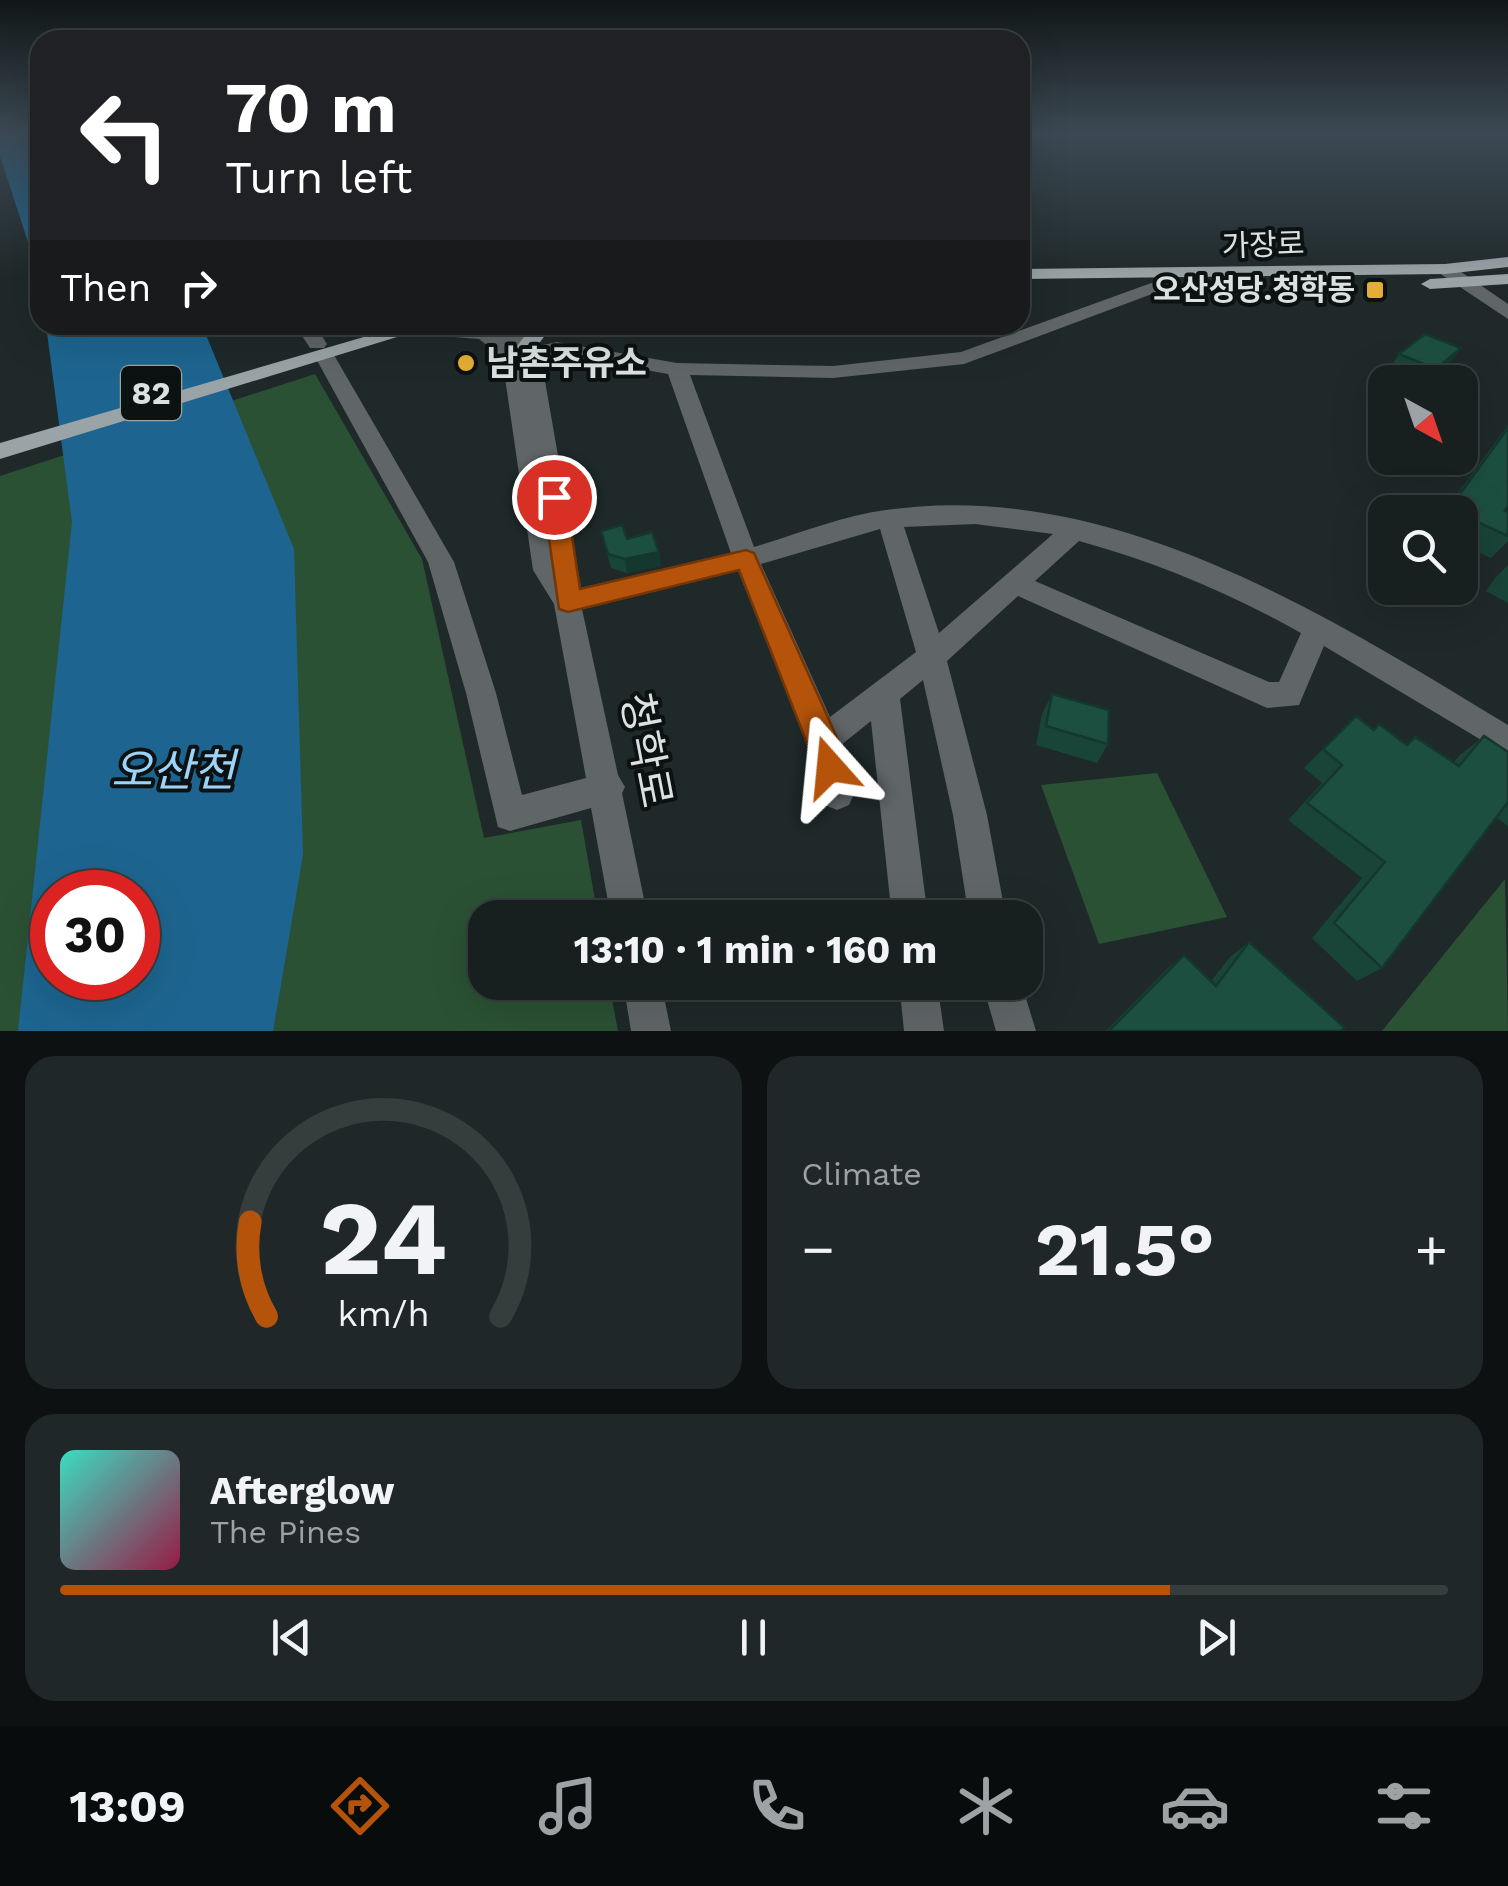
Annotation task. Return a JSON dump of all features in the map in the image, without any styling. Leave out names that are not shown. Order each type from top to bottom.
[{"type":"main road","name":"가장로","points":[[1030,274],[1444,268],[1508,262]]},
{"type":"main road","name":"가장로","points":[[1030,288],[1466,284],[1508,279]]},
{"type":"main road","name":"82","points":[[0,451],[357,335]]},
{"type":"main road","name":"82","points":[[0,438],[384,335]]},
{"type":"street","points":[[1444,268],[1508,313]]},
{"type":"street","points":[[1030,333],[1154,287]]},
{"type":"street","points":[[307,335],[311,353],[441,562],[482,693],[510,815],[608,787]]},
{"type":"street","points":[[488,335],[678,369],[833,372],[964,358],[1026,335]]},
{"type":"street","name":"청학로","points":[[523,344],[546,570],[568,602],[608,787],[627,900]]},
{"type":"street","points":[[678,369],[746,559],[824,740],[837,794]]},
{"type":"street","points":[[568,602],[746,559],[890,518],[986,513],[1074,530],[1222,577],[1508,742]]},
{"type":"street","points":[[890,518],[934,655],[976,835],[985,900]]},
{"type":"street","points":[[824,740],[934,655],[1074,530]]},
{"type":"street","points":[[1014,584],[1268,695],[1288,696],[1316,630]]},
{"type":"street","points":[[884,696],[908,900]]},
{"type":"street","points":[[645,1000],[651,1031]]},
{"type":"street","points":[[920,1000],[924,1031]]},
{"type":"street","points":[[1007,1000],[1016,1031]]},
{"type":"green space","points":[[315,374],[422,559],[484,838],[581,820],[595,900],[468,900],[468,1000],[612,1000],[618,1031],[0,1031],[0,476]]},
{"type":"green space","points":[[1157,773],[1227,917],[1099,944],[1041,785]]},
{"type":"green space","points":[[1505,879],[1508,1031],[1382,1031]]},
{"type":"water","points":[[8,182],[30,182],[30,248]]},
{"type":"water","name":"오산천","points":[[47,335],[206,335],[294,549],[303,855],[273,1031],[18,1031],[30,918],[30,1000],[160,1000],[160,870],[35,870],[72,522]]},
{"type":"building","points":[[1425,334],[1461,348],[1441,365],[1426,365],[1399,354]]},
{"type":"building","points":[[1508,428],[1508,536],[1478,522],[1478,495],[1459,495],[1474,475],[1478,475],[1478,469]]},
{"type":"building","points":[[622,525],[627,539],[652,532],[659,552],[625,559],[608,554],[601,531]]},
{"type":"building","points":[[1052,694],[1109,710],[1108,744],[1046,726]]},
{"type":"building","points":[[1356,716],[1374,730],[1379,724],[1407,745],[1415,737],[1459,766],[1484,736],[1508,752],[1508,802],[1382,968],[1334,923],[1385,862],[1307,803],[1342,765],[1323,749]]},
{"type":"building","points":[[1249,942],[1344,1027],[1342,1031],[1109,1031],[1184,955],[1216,986]]},
{"type":"place","name":"오산성당.청학동","points":[[1375,290]]},
{"type":"place","name":"남촌주유소","points":[[466,363]]},
{"type":"route","points":[[554,497],[568,569],[568,602],[746,559],[824,740],[830,767]]}]
